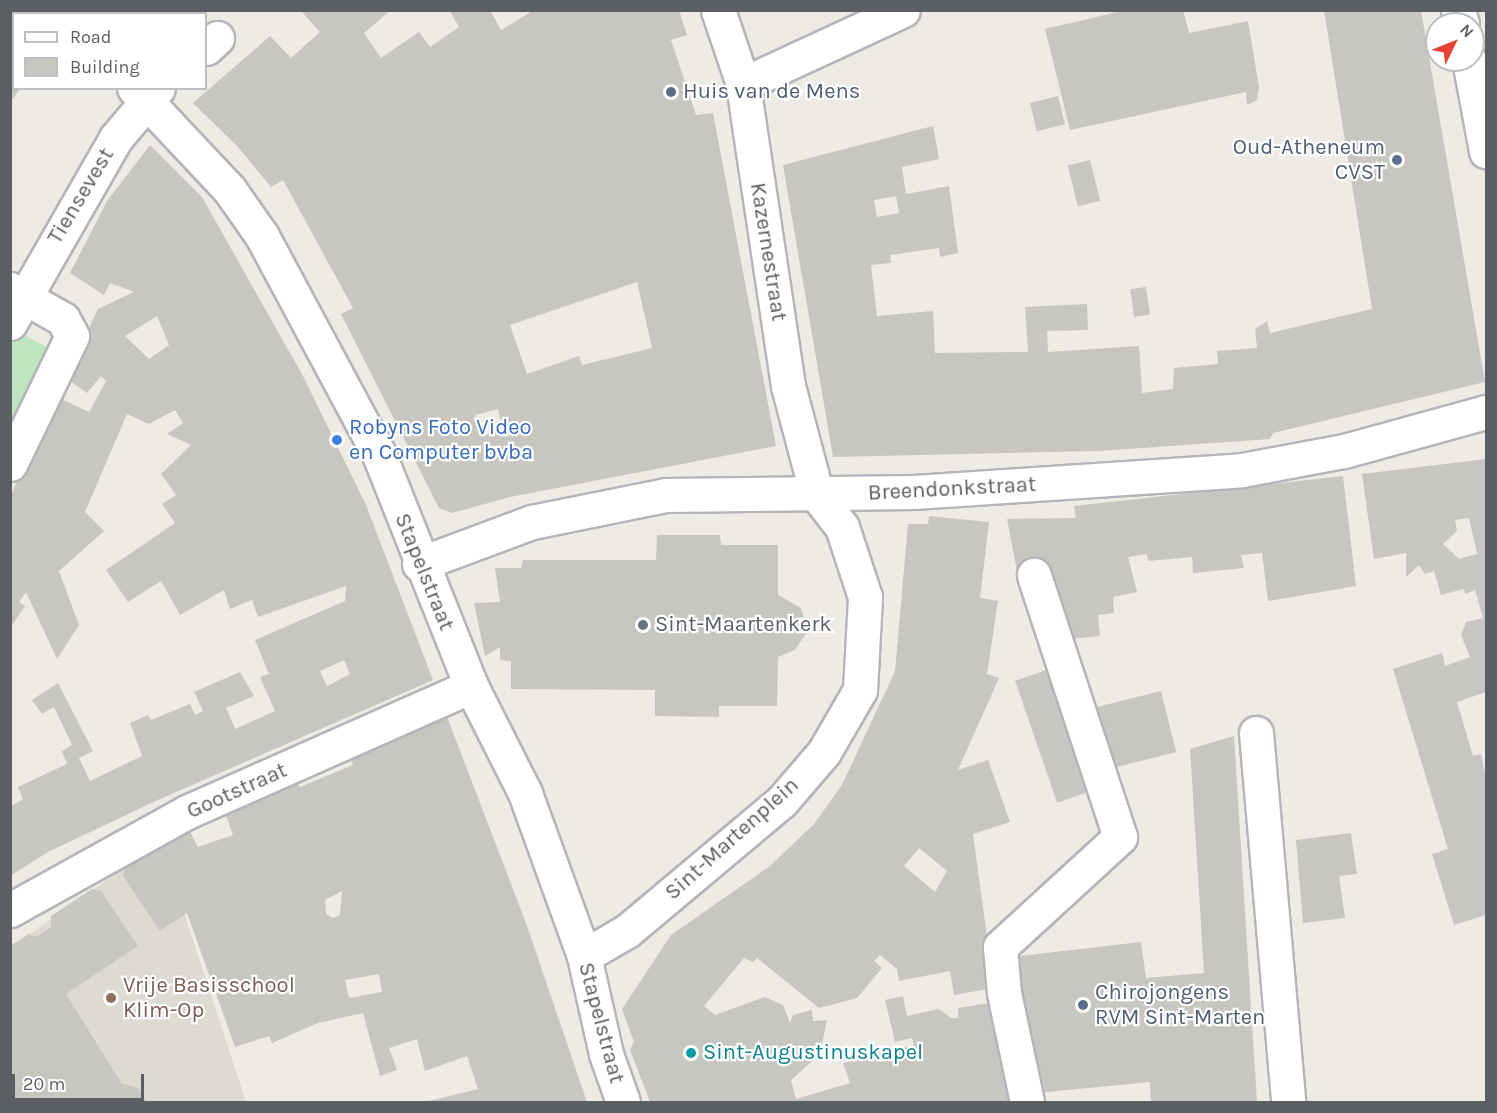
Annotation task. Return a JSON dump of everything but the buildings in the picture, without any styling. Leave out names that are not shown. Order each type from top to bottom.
[{"type":"street","name":"Kazernestraat","points":[[718,10],[743,84],[788,386],[818,495]]},
{"type":"street","points":[[743,84],[903,10]]},
{"type":"street","points":[[1471,72],[1486,150]]},
{"type":"street","name":"Tiensevest","points":[[10,464],[72,336],[63,319],[15,303],[146,92]]},
{"type":"street","name":"Stapelstraat","points":[[146,92],[229,189],[262,236],[378,452],[419,564],[471,686],[525,793],[584,956],[606,1054],[623,1102]]},
{"type":"street","name":"Breendonkstraat","points":[[419,564],[532,522],[666,495],[818,495],[1242,470],[1344,451],[1486,412]]},
{"type":"street","name":"Sint-Martenplein","points":[[584,956],[627,931],[782,801],[824,752],[860,690],[865,597],[842,527],[818,495]]},
{"type":"street","points":[[1027,1102],[1004,993],[1000,947],[1120,837],[1034,575]]},
{"type":"street","name":"Gootstraat","points":[[10,910],[187,812],[471,686]]},
{"type":"street","points":[[1256,733],[1288,1102]]},
{"type":"shaded area","name":"Vrije Basisschool Klim-Op","points":[[161,842],[246,1102],[11,1102],[10,948]]},
{"type":"green space","points":[[11,328],[49,348],[11,421]]},
{"type":"place","name":"Huis van de Mens","points":[[671,92]]},
{"type":"place","name":"Oud-Atheneum CVST","points":[[1397,160]]},
{"type":"place","name":"Robyns Foto Video en Computer bvba","points":[[337,440]]},
{"type":"place","name":"Sint-Maartenkerk","points":[[643,625]]},
{"type":"place","name":"Vrije Basisschool Klim-Op","points":[[111,998]]},
{"type":"place","name":"Chirojongens RVM Sint-Marten","points":[[1083,1005]]},
{"type":"place","name":"Sint-Augustinuskapel","points":[[691,1053]]}]
